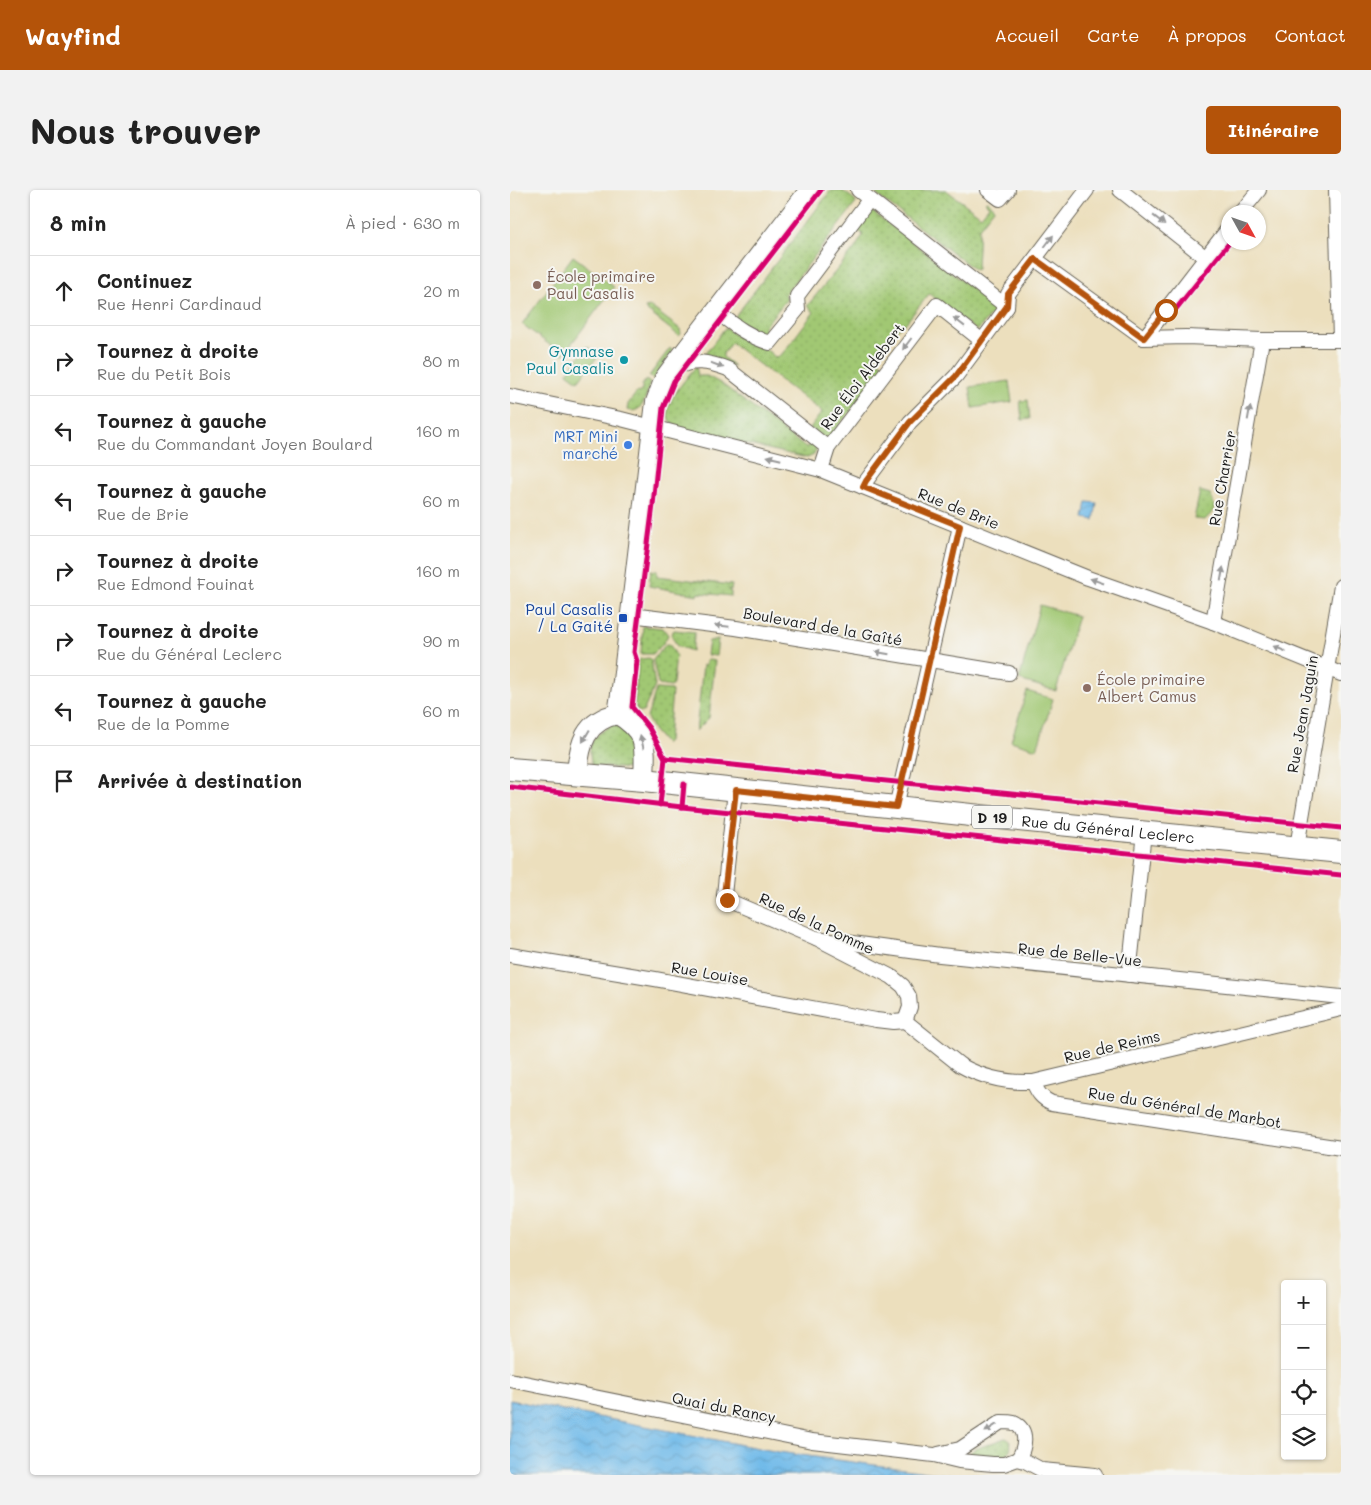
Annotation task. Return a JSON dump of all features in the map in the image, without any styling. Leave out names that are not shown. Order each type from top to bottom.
[{"type":"main road","name":"D 19","points":[[510,769],[577,774]]},
{"type":"main road","name":"Rue du Général Leclerc","points":[[577,774],[1341,852]]},
{"type":"street","points":[[618,714],[656,402],[665,378],[810,190]]},
{"type":"street","points":[[858,190],[1007,306]]},
{"type":"street","points":[[988,190],[1000,199],[1008,190]]},
{"type":"street","points":[[1120,190],[1206,258]]},
{"type":"street","points":[[1246,205],[1258,190]]},
{"type":"street","points":[[1035,259],[1144,338],[1340,340],[1336,190]]},
{"type":"street","points":[[863,487],[910,422],[956,376],[1007,306],[1008,294],[1084,191]]},
{"type":"street","points":[[717,312],[740,330],[770,343],[798,309],[797,296],[870,200]]},
{"type":"street","points":[[1144,338],[1221,238]]},
{"type":"street","name":"Rue Éloi Aldebert","points":[[821,470],[828,448],[937,305],[982,340]]},
{"type":"street","name":"Rue Charrier","points":[[1213,622],[1262,340]]},
{"type":"street","points":[[671,370],[689,362],[710,362],[728,369],[828,448]]},
{"type":"street","name":"Rue de Brie","points":[[510,396],[652,428],[821,470],[1088,578],[1213,622],[1341,674]]},
{"type":"street","points":[[896,807],[960,526]]},
{"type":"street","name":"Rue Jean Jaguin","points":[[1297,847],[1341,586]]},
{"type":"street","name":"Boulevard de la Gaîté","points":[[631,615],[736,628],[1008,673]]},
{"type":"street","points":[[577,774],[579,752],[586,733],[596,722],[618,714],[631,722],[640,732],[644,744],[644,780]]},
{"type":"street","points":[[510,762],[510,769]]},
{"type":"street","name":"Rue de la Pomme","points":[[736,790],[724,895],[732,903],[816,938],[892,977],[903,986],[910,996],[910,1007],[904,1021]]},
{"type":"street","points":[[1129,975],[1144,832]]},
{"type":"street","name":"Rue de Belle-Vue","points":[[816,938],[940,955],[1341,997]]},
{"type":"street","name":"Rue Louise","points":[[510,955],[655,979],[876,1020],[904,1021]]},
{"type":"street","name":"Rue de Reims","points":[[904,1021],[960,1065],[971,1071],[1012,1083],[1034,1082],[1341,1009]]},
{"type":"street","name":"Rue du Général de Marbot","points":[[1034,1082],[1038,1093],[1052,1103],[1341,1148]]},
{"type":"street","name":"Quai du Rancy","points":[[510,1380],[812,1441],[934,1455],[959,1461],[1004,1464],[1018,1459],[1024,1451],[1023,1432],[1014,1424],[1001,1422],[960,1449],[934,1455]]},
{"type":"street","points":[[1018,1459],[1042,1470],[1094,1475]]},
{"type":"green space","points":[[831,190],[842,190],[855,200],[856,203],[785,294],[787,299],[763,328],[768,333],[764,335],[734,318]]},
{"type":"green space","points":[[874,190],[946,190],[981,216],[989,206],[985,202],[987,201],[994,209],[979,228],[977,269],[975,270],[878,196]]},
{"type":"green space","points":[[867,212],[873,212],[994,305],[995,310],[977,331],[929,294],[874,358],[886,367],[828,439],[825,439],[810,428],[822,412],[731,343],[723,357],[734,366],[703,357],[724,329],[728,329],[734,334],[765,349],[776,358],[783,353],[814,312],[807,306],[855,248],[863,235],[855,227]]},
{"type":"green space","points":[[573,256],[614,287],[563,355],[522,324]]},
{"type":"green space","points":[[651,307],[680,329],[681,334],[679,336],[645,308]]},
{"type":"green space","points":[[587,346],[599,355],[578,381],[567,373]]},
{"type":"green space","points":[[670,348],[673,351],[653,379],[649,376]]},
{"type":"green space","points":[[696,366],[698,376],[707,376],[722,384],[806,448],[812,441],[817,447],[814,455],[807,458],[677,428],[671,423],[668,413],[669,406],[676,391]]},
{"type":"green space","points":[[646,380],[650,383],[641,407],[633,411],[627,410],[628,404],[637,392],[639,393],[643,388],[641,386]]},
{"type":"green space","points":[[1009,381],[1012,402],[973,408],[970,387]]},
{"type":"green space","points":[[1028,400],[1030,419],[1022,420],[1020,401]]},
{"type":"green space","points":[[1200,491],[1210,494],[1214,505],[1213,511],[1205,520],[1194,519]]},
{"type":"green space","points":[[651,570],[657,571],[657,576],[732,585],[731,590],[729,589],[731,596],[699,593],[698,595],[649,586]]},
{"type":"green space","points":[[1040,605],[1078,616],[1056,691],[1019,680]]},
{"type":"green space","points":[[643,626],[663,628],[668,635],[663,644],[653,654],[641,654]]},
{"type":"green space","points":[[674,630],[695,632],[692,651],[677,646],[671,634]]},
{"type":"green space","points":[[718,639],[716,656],[707,655],[709,641]]},
{"type":"green space","points":[[666,644],[669,644],[676,655],[673,684],[671,687],[658,684],[653,660]]},
{"type":"green space","points":[[649,658],[651,660],[655,686],[643,712],[638,711],[634,705],[639,662],[640,659]]},
{"type":"green space","points":[[706,661],[715,661],[709,718],[696,731],[703,665],[706,665]]},
{"type":"green space","points":[[656,689],[672,691],[668,741],[665,744],[654,731],[647,718]]},
{"type":"green space","points":[[1027,691],[1053,699],[1037,749],[1011,741]]},
{"type":"green space","points":[[613,724],[634,731],[635,762],[632,769],[592,766],[590,750],[593,740]]},
{"type":"green space","points":[[1005,1438],[1010,1440],[1011,1447],[1004,1456],[991,1459],[971,1457],[970,1453],[973,1450]]},
{"type":"water","points":[[1087,502],[1097,503],[1094,520],[1084,518]]},
{"type":"water","points":[[510,1400],[779,1452],[949,1475],[510,1475]]},
{"type":"cycle path","points":[[660,805],[665,758],[649,728],[632,707],[637,661],[634,652],[653,505],[663,408],[674,381],[821,190]]},
{"type":"cycle path","points":[[1176,309],[1224,250]]},
{"type":"cycle path","points":[[665,758],[1341,828]]},
{"type":"cycle path","points":[[510,787],[682,807],[684,784]]},
{"type":"cycle path","points":[[682,807],[1341,875]]},
{"type":"place","name":"École primaire Paul Casalis","points":[[537,285]]},
{"type":"place","name":"Gymnase Paul Casalis","points":[[624,360]]},
{"type":"place","name":"MRT Mini marché","points":[[628,445]]},
{"type":"place","name":"Paul Casalis / La Gaité","points":[[623,618]]},
{"type":"place","name":"École primaire Albert Camus","points":[[1087,688]]},
{"type":"route","points":[[727,900],[724,895],[736,790],[896,807],[960,526],[863,487],[866,481],[910,422],[956,376],[1007,306],[1008,294],[1035,259],[1144,338],[1166,310]]}]
